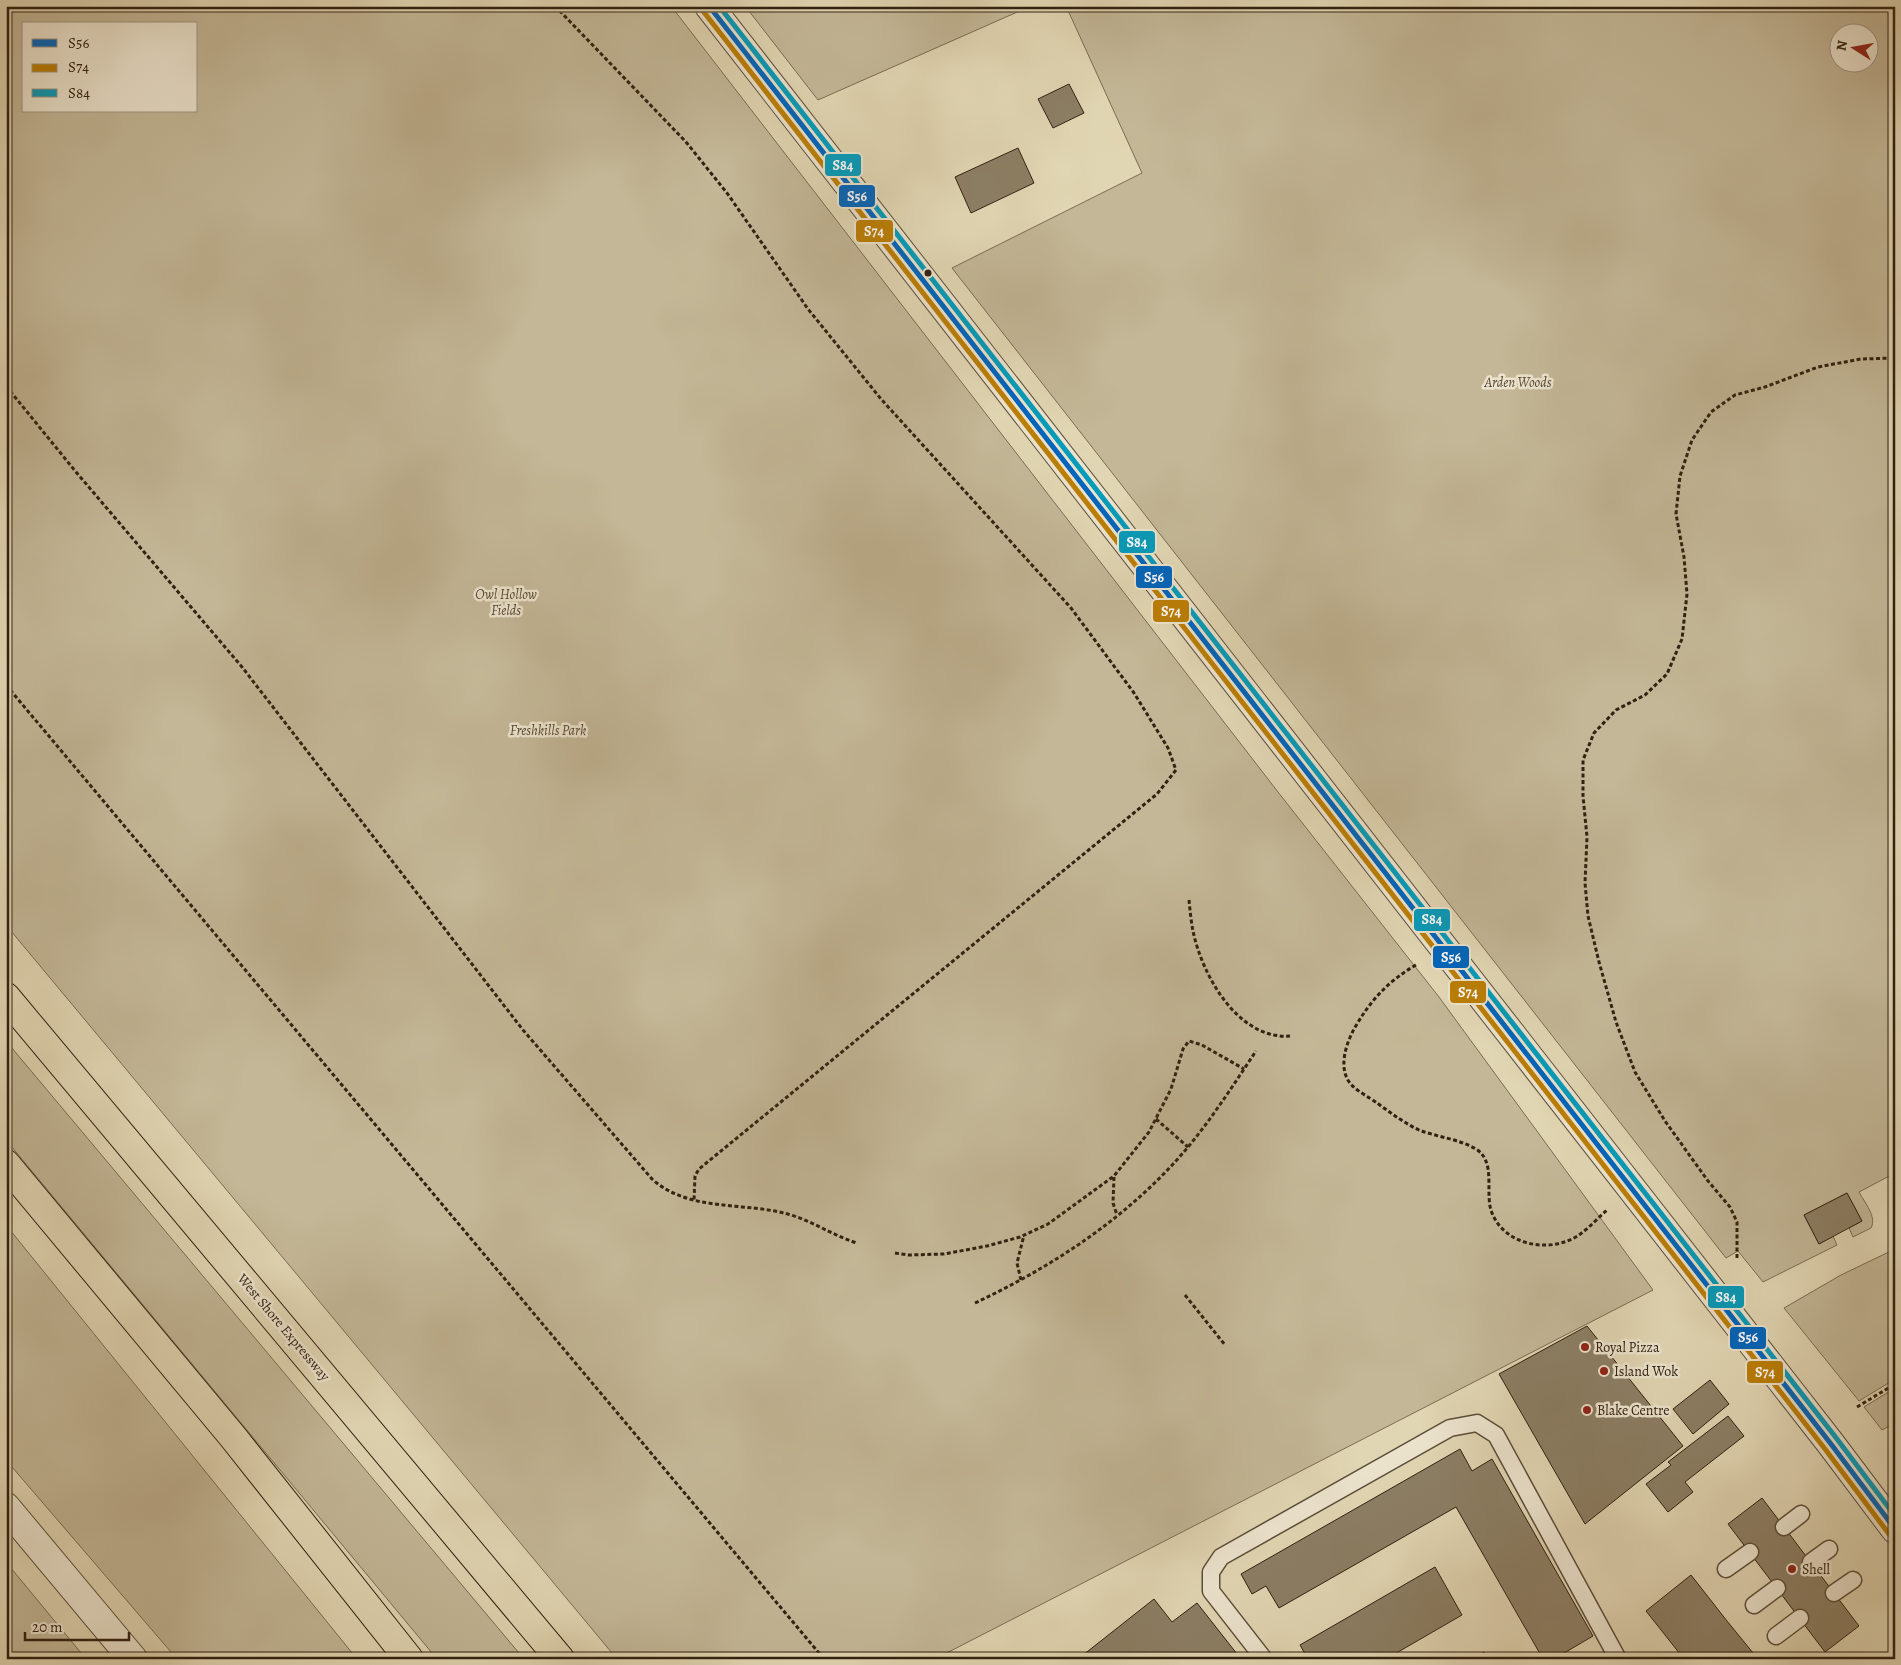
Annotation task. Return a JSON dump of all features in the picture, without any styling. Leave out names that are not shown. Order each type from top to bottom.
[{"type":"highway","name":"West Shore Expressway","points":[[6,997],[560,1659]]},
{"type":"highway","points":[[6,1164],[233,1438],[409,1659]]},
{"type":"street","points":[[709,6],[1795,1398],[1895,1529]]},
{"type":"street","points":[[6,1507],[133,1659]]},
{"type":"lane","points":[[1264,1659],[1211,1591],[1211,1572],[1221,1557],[1450,1428],[1477,1423],[1496,1435],[1618,1659]]},
{"type":"lane","points":[[1784,1527],[1801,1514]]},
{"type":"lane","points":[[1811,1562],[1829,1549]]},
{"type":"lane","points":[[1726,1569],[1750,1552]]},
{"type":"lane","points":[[1834,1593],[1853,1580]]},
{"type":"lane","points":[[1754,1605],[1777,1588]]},
{"type":"lane","points":[[1776,1636],[1800,1618]]},
{"type":"path","points":[[555,6],[686,142],[727,193],[808,310],[875,392],[1071,608],[1134,693],[1168,748],[1176,770],[1157,794],[699,1169],[696,1176],[694,1200]]},
{"type":"path","points":[[1737,1258],[1737,1222],[1730,1207],[1708,1181],[1665,1121],[1635,1072],[1616,1022],[1588,916],[1586,883],[1587,837],[1583,796],[1583,760],[1594,733],[1616,710],[1645,695],[1667,674],[1682,639],[1687,594],[1684,557],[1676,514],[1680,476],[1692,440],[1711,412],[1735,395],[1766,387],[1818,367],[1861,358],[1895,358]]},
{"type":"path","points":[[6,386],[76,472],[242,667],[523,1030],[652,1179],[662,1188],[694,1200],[791,1215],[857,1243]]},
{"type":"path","points":[[6,685],[824,1659]]},
{"type":"path","points":[[1189,900],[1193,932],[1202,958],[1215,986],[1231,1010],[1250,1026],[1264,1034],[1277,1037],[1290,1036]]},
{"type":"path","points":[[1417,965],[1398,976],[1373,999],[1353,1031],[1347,1042],[1344,1054],[1344,1066],[1350,1083],[1402,1121],[1419,1130],[1467,1144],[1479,1150],[1486,1161],[1491,1212],[1503,1232],[1517,1239],[1533,1245],[1551,1245],[1567,1241],[1580,1235],[1608,1209]]},
{"type":"path","points":[[895,1253],[944,1254],[987,1246],[1024,1235],[1048,1224],[1114,1176],[1149,1132],[1171,1089],[1185,1044],[1189,1041],[1202,1045],[1244,1069]]},
{"type":"path","points":[[975,1303],[1021,1280],[1067,1253],[1117,1216],[1151,1186],[1188,1146],[1224,1099],[1256,1051]]},
{"type":"path","points":[[1156,1119],[1188,1146]]},
{"type":"path","points":[[1114,1176],[1113,1203],[1117,1216]]},
{"type":"path","points":[[1021,1280],[1017,1263],[1024,1235]]},
{"type":"path","points":[[1185,1295],[1225,1345]]},
{"type":"path","points":[[1857,1407],[1895,1384]]},
{"type":"green space","name":"Freshkills Park","points":[[6,6],[671,6],[1278,792],[1439,997],[1653,1290],[935,1659],[617,1659],[6,925]]},
{"type":"green space","points":[[745,6],[1031,6],[818,100]]},
{"type":"green space","name":"Arden Woods","points":[[1066,6],[1895,6],[1895,1173],[1859,1192],[1871,1215],[1871,1228],[1853,1237],[1849,1228],[1862,1221],[1847,1193],[1804,1215],[1819,1244],[1833,1236],[1837,1245],[1763,1282],[1738,1251],[1726,1258],[952,268],[1142,173]]},
{"type":"green space","points":[[6,1041],[524,1659],[437,1659],[6,1140]]},
{"type":"green space","points":[[6,1225],[357,1659],[177,1659],[6,1460]]},
{"type":"green space","points":[[1895,1249],[1895,1379],[1859,1401],[1784,1308],[1841,1275]]},
{"type":"green space","points":[[1895,1388],[1895,1423],[1882,1430],[1864,1407]]},
{"type":"green space","points":[[6,1562],[86,1659],[6,1659]]},
{"type":"building","points":[[1069,84],[1084,113],[1053,128],[1038,99]]},
{"type":"building","points":[[1018,148],[1034,183],[971,213],[955,177]]},
{"type":"building","points":[[1847,1193],[1862,1221],[1819,1244],[1804,1215]]},
{"type":"building","name":"Blake Centre","points":[[1587,1326],[1683,1446],[1585,1524],[1499,1374]]},
{"type":"building","points":[[1710,1380],[1729,1404],[1693,1434],[1673,1409]]},
{"type":"building","points":[[1728,1416],[1744,1436],[1685,1482],[1693,1492],[1668,1512],[1646,1484],[1671,1465],[1668,1462]]},
{"type":"building","points":[[1460,1449],[1472,1471],[1492,1459],[1593,1636],[1554,1659],[1543,1659],[1456,1507],[1279,1608],[1266,1586],[1252,1594],[1241,1574]]},
{"type":"building","points":[[1762,1498],[1859,1626],[1825,1652],[1728,1524]]},
{"type":"building","points":[[1435,1567],[1462,1615],[1386,1659],[1308,1659],[1300,1645]]},
{"type":"building","points":[[1691,1575],[1758,1659],[1684,1659],[1646,1611]]},
{"type":"building","points":[[1154,1599],[1172,1622],[1197,1603],[1241,1659],[1078,1659]]},
{"type":"building","points":[[1484,1652],[1488,1659],[1471,1659]]},
{"type":"transit line","name":"S56","points":[[709,6],[1831,1444],[1895,1529]]},
{"type":"transit line","name":"S84","points":[[719,6],[1837,1439],[1895,1516]]},
{"type":"transit line","name":"S74","points":[[703,11],[1825,1449],[1889,1534]]},
{"type":"place","name":"Royal Pizza","points":[[1585,1347]]},
{"type":"place","name":"Island Wok","points":[[1604,1371]]},
{"type":"place","name":"Blake Centre","points":[[1587,1410]]},
{"type":"place","name":"Shell","points":[[1792,1569]]},
{"type":"park label","name":"Owl Hollow Fields","points":[[506,602]]}]
